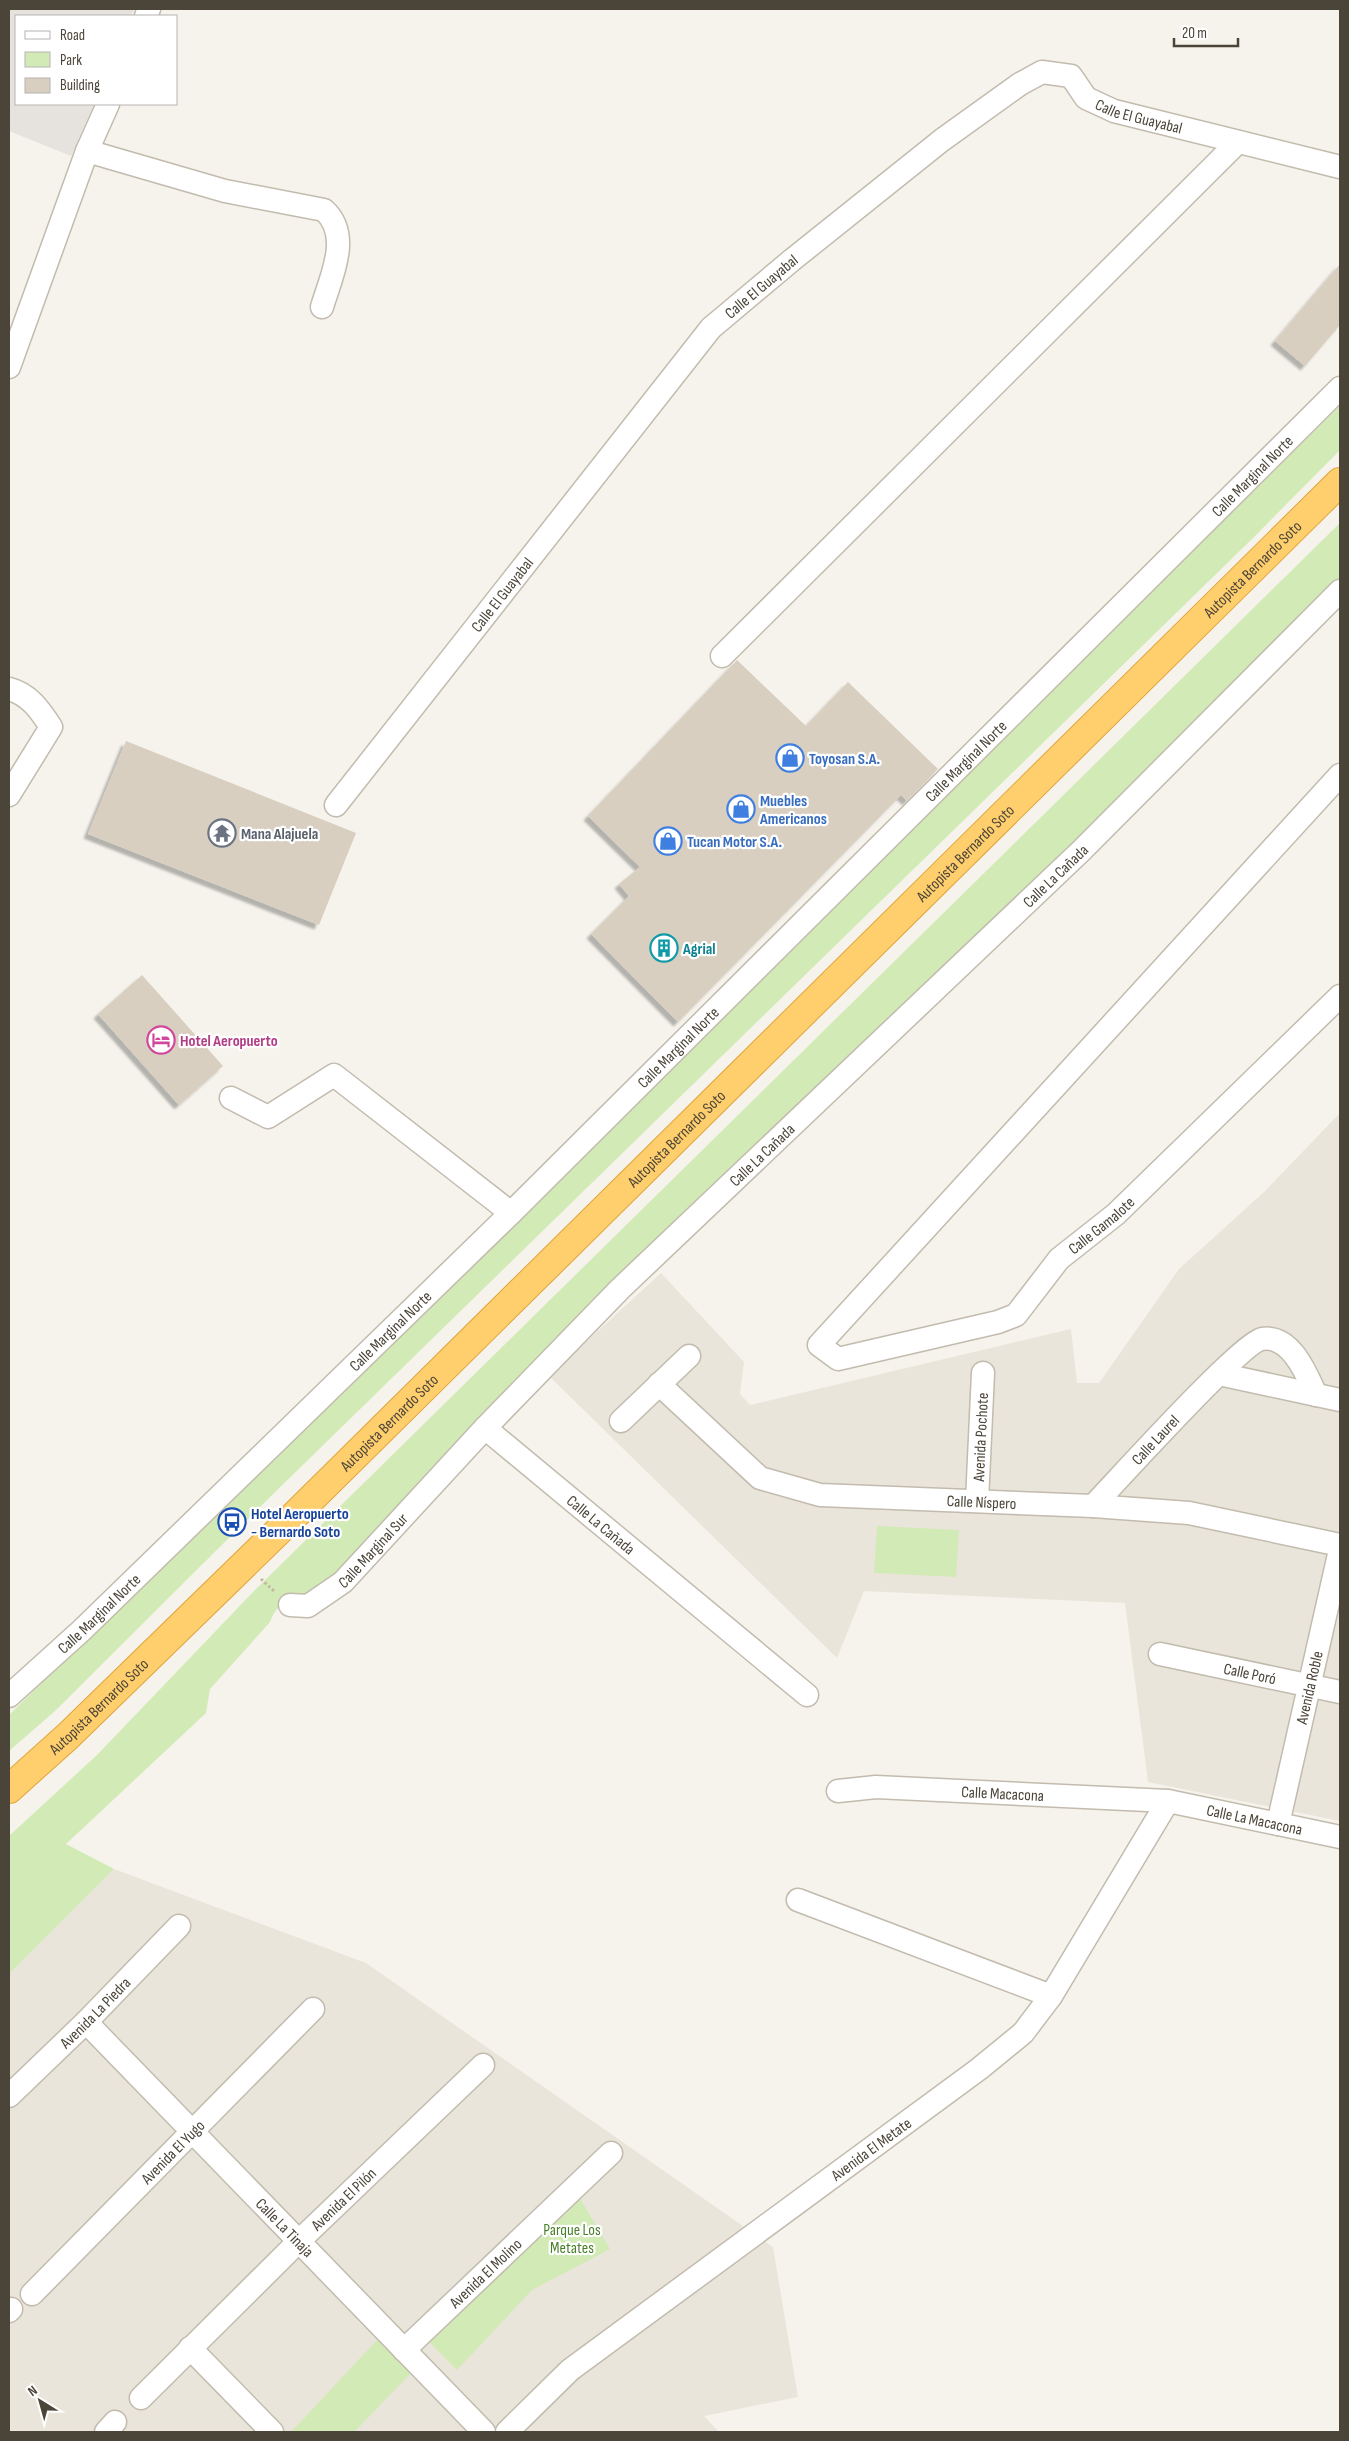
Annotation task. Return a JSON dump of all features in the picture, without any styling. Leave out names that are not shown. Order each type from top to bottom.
[{"type":"highway","name":"Autopista Bernardo Soto","points":[[9,1789],[68,1736],[244,1564],[1340,482]]},
{"type":"street","name":"Calle El Guayabal","points":[[336,805],[711,328],[792,260],[942,140],[1020,84],[1042,72],[1071,76],[1086,98],[1114,111],[1340,167]]},
{"type":"street","points":[[9,367],[87,151],[108,105]]},
{"type":"street","points":[[722,656],[1238,142]]},
{"type":"street","points":[[87,151],[225,191],[324,210],[335,220],[339,244],[336,262],[322,307]]},
{"type":"street","name":"Calle Marginal Norte","points":[[9,1696],[82,1630],[511,1213],[1340,388]]},
{"type":"street","name":"Calle La Cañada","points":[[807,1695],[485,1428],[620,1289],[1081,851],[1340,591]]},
{"type":"street","points":[[9,689],[21,692],[40,710],[51,727],[9,795]]},
{"type":"street","name":"Calle Gamalote","points":[[1340,775],[819,1345],[838,1359],[1016,1316],[1058,1259],[1116,1214],[1340,996]]},
{"type":"street","points":[[231,1098],[268,1117],[334,1075],[511,1213]]},
{"type":"street","name":"Calle Laurel","points":[[1093,1506],[1219,1374],[1249,1346],[1262,1339],[1276,1340],[1290,1351],[1305,1370],[1316,1395]]},
{"type":"street","points":[[621,1421],[689,1356]]},
{"type":"street","name":"Avenida Pochote","points":[[977,1501],[983,1373]]},
{"type":"street","points":[[1219,1374],[1340,1400]]},
{"type":"street","name":"Calle Níspero","points":[[659,1384],[760,1478],[820,1495],[1093,1506],[1189,1513],[1340,1545]]},
{"type":"street","name":"Calle Marginal Sur","points":[[290,1605],[308,1606],[343,1582],[485,1428]]},
{"type":"street","name":"Avenida Roble","points":[[1278,1824],[1340,1550]]},
{"type":"street","name":"Calle Poró","points":[[1160,1654],[1340,1692]]},
{"type":"street","name":"Calle Macacona","points":[[838,1791],[876,1787],[1168,1801]]},
{"type":"street","name":"Calle La Macacona","points":[[1168,1801],[1340,1837]]},
{"type":"street","name":"Avenida El Metate","points":[[507,2432],[570,2370],[1023,2034],[1051,1996],[1168,1801]]},
{"type":"street","points":[[798,1900],[1051,1996]]},
{"type":"street","name":"Avenida La Piedra","points":[[9,2096],[86,2022],[179,1926]]},
{"type":"street","name":"Avenida El Yugo","points":[[32,2294],[313,2009]]},
{"type":"street","name":"Calle La Tinaja","points":[[86,2022],[484,2432]]},
{"type":"street","name":"Avenida El Pilón","points":[[141,2398],[299,2241],[484,2065]]},
{"type":"street","name":"Avenida El Molino","points":[[404,2350],[611,2153]]},
{"type":"street","points":[[190,2348],[272,2432]]},
{"type":"path","points":[[244,1564],[290,1605]]},
{"type":"shaded area","points":[[9,9],[134,9],[131,15],[15,15],[15,105],[94,105],[71,156],[9,131]]},
{"type":"shaded area","points":[[1340,1113],[1340,1821],[1148,1782],[1125,1603],[864,1591],[837,1658],[549,1376],[661,1273],[744,1362],[740,1394],[750,1405],[1071,1329],[1077,1383],[1099,1383],[1179,1269],[1264,1192]]},
{"type":"shaded area","points":[[114,1869],[366,1963],[773,2247],[798,2397],[704,2416],[719,2432],[9,2432],[9,1974]]},
{"type":"green space","points":[[1340,406],[1340,450],[1254,537],[270,1497],[55,1711],[9,1751],[9,1715]]},
{"type":"green space","points":[[1340,523],[1340,577],[1088,834],[318,1594],[289,1600],[278,1608],[270,1622],[210,1689],[206,1713],[66,1844],[114,1869],[9,1974],[9,1836],[97,1755],[254,1591]]},
{"type":"green space","points":[[877,1526],[959,1530],[956,1577],[874,1573]]},
{"type":"green space","name":"Parque Los Metates","points":[[578,2195],[610,2249],[532,2290],[457,2370],[426,2339]]},
{"type":"green space","points":[[379,2338],[413,2371],[354,2432],[291,2432]]},
{"type":"building","points":[[1340,264],[1340,325],[1305,366],[1275,341]]},
{"type":"building","points":[[737,660],[806,726],[848,682],[938,769],[907,801],[901,795],[678,1022],[591,934],[629,896],[619,884],[640,867],[588,816]]},
{"type":"building","name":"Mana Alajuela","points":[[126,741],[356,833],[319,925],[88,834]]},
{"type":"building","name":"Hotel Aeropuerto","points":[[142,975],[223,1066],[179,1105],[98,1014]]},
{"type":"place","name":"Toyosan S.A.","points":[[790,758]]},
{"type":"place","name":"Muebles Americanos","points":[[741,809]]},
{"type":"place","name":"Mana Alajuela","points":[[222,833]]},
{"type":"place","name":"Tucan Motor S.A.","points":[[668,841]]},
{"type":"place","name":"Agrial","points":[[664,948]]},
{"type":"place","name":"Hotel Aeropuerto","points":[[161,1040]]},
{"type":"place","name":"Hotel Aeropuerto - Bernardo Soto","points":[[232,1522]]}]
